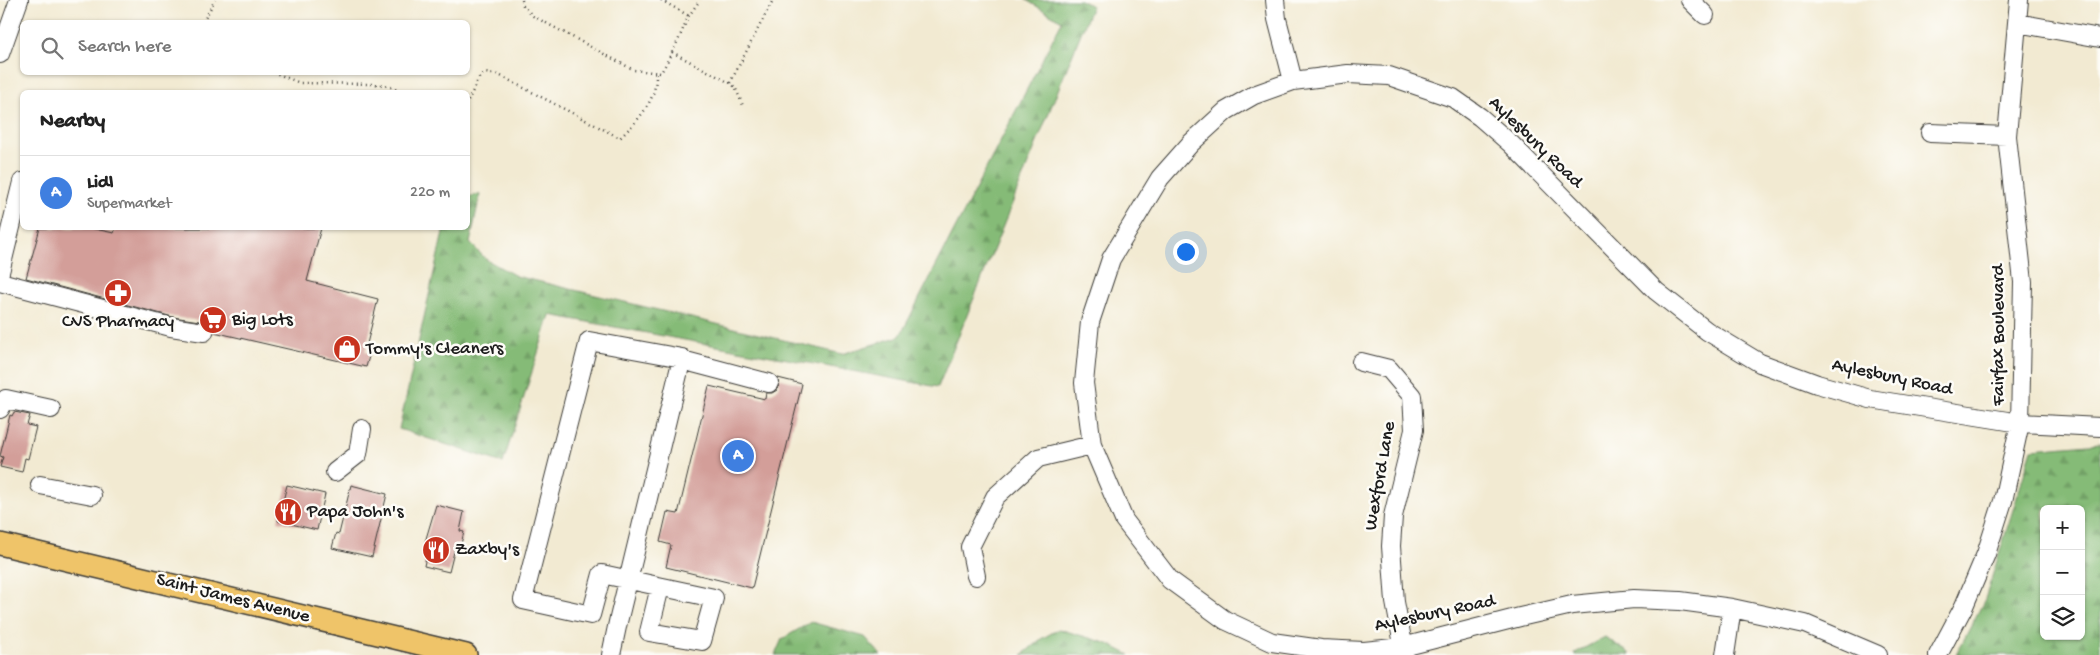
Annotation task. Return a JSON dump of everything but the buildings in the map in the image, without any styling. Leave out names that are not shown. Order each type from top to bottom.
[{"type":"main road","name":"Saint James Avenue","points":[[0,544],[466,655]]},
{"type":"street","points":[[0,54],[19,0]]},
{"type":"street","points":[[1275,0],[1277,19],[1293,80]]},
{"type":"street","points":[[1690,0],[1705,15]]},
{"type":"street","name":"Fairfax Boulevard","points":[[1938,655],[1964,606],[1986,554],[2003,501],[2020,423],[2023,282],[2007,136],[2016,23],[2020,0]]},
{"type":"street","points":[[2016,23],[2100,38]]},
{"type":"street","name":"Aylesbury Road","points":[[1878,655],[1805,624],[1732,608],[1680,601],[1634,599],[1572,605],[1520,617],[1404,651],[1321,649],[1272,642],[1225,620],[1170,580],[1124,520],[1092,445],[1084,383],[1090,322],[1111,259],[1160,178],[1191,143],[1226,111],[1254,95],[1293,80],[1348,74],[1389,76],[1453,98],[1480,117],[1511,144],[1656,291],[1706,331],[1760,363],[1817,384],[1870,399],[2020,423],[2087,428],[2100,427]]},
{"type":"street","points":[[1930,134],[2007,136]]},
{"type":"street","points":[[0,272],[20,190]]},
{"type":"street","points":[[0,282],[171,327],[204,332]]},
{"type":"street","points":[[660,587],[602,574],[591,615],[523,600],[589,341],[682,358],[682,360],[769,383]]},
{"type":"street","points":[[611,655],[682,360]]},
{"type":"street","name":"Wexford Lane","points":[[1361,362],[1388,369],[1412,396],[1414,430],[1393,516],[1391,546],[1395,602],[1404,651]]},
{"type":"street","points":[[0,409],[6,398],[51,409]]},
{"type":"street","points":[[335,472],[358,454],[362,429]]},
{"type":"street","points":[[976,576],[970,547],[995,497],[1038,458],[1092,445]]},
{"type":"street","points":[[40,485],[92,495]]},
{"type":"street","points":[[1725,655],[1732,608]]},
{"type":"path","points":[[204,20],[215,0]]},
{"type":"path","points":[[522,0],[523,6],[534,16],[634,70],[656,73],[661,73],[689,16],[700,0]]},
{"type":"path","points":[[661,0],[689,16]]},
{"type":"path","points":[[730,83],[773,0]]},
{"type":"path","points":[[672,52],[730,83],[735,88],[744,108]]},
{"type":"path","points":[[470,97],[480,76],[485,73],[499,75],[620,138],[639,118],[652,99],[655,90],[656,73]]},
{"type":"path","points":[[280,75],[300,83],[355,82],[380,84],[400,90]]},
{"type":"green space","points":[[1026,0],[1080,0],[1092,6],[938,387],[550,315],[503,463],[399,429],[444,230],[470,230],[470,196],[480,194],[470,243],[487,260],[516,276],[842,354],[900,336],[1062,21]]},
{"type":"green space","points":[[2100,443],[2100,655],[1956,655],[1985,599],[2032,449]]},
{"type":"green space","points":[[811,622],[865,637],[881,655],[775,655],[782,639]]},
{"type":"green space","points":[[1059,629],[1106,643],[1130,655],[1022,655],[1041,639]]},
{"type":"green space","points":[[1605,637],[1630,655],[1574,655],[1575,653]]},
{"type":"place","name":"CVS Pharmacy","points":[[118,293]]},
{"type":"place","name":"Big Lots","points":[[213,320]]},
{"type":"place","name":"Tommy's Cleaners","points":[[347,349]]},
{"type":"place","name":"Lidl","points":[[738,456]]},
{"type":"place","name":"Papa John's","points":[[288,512]]},
{"type":"place","name":"Zaxby's","points":[[436,550]]}]
